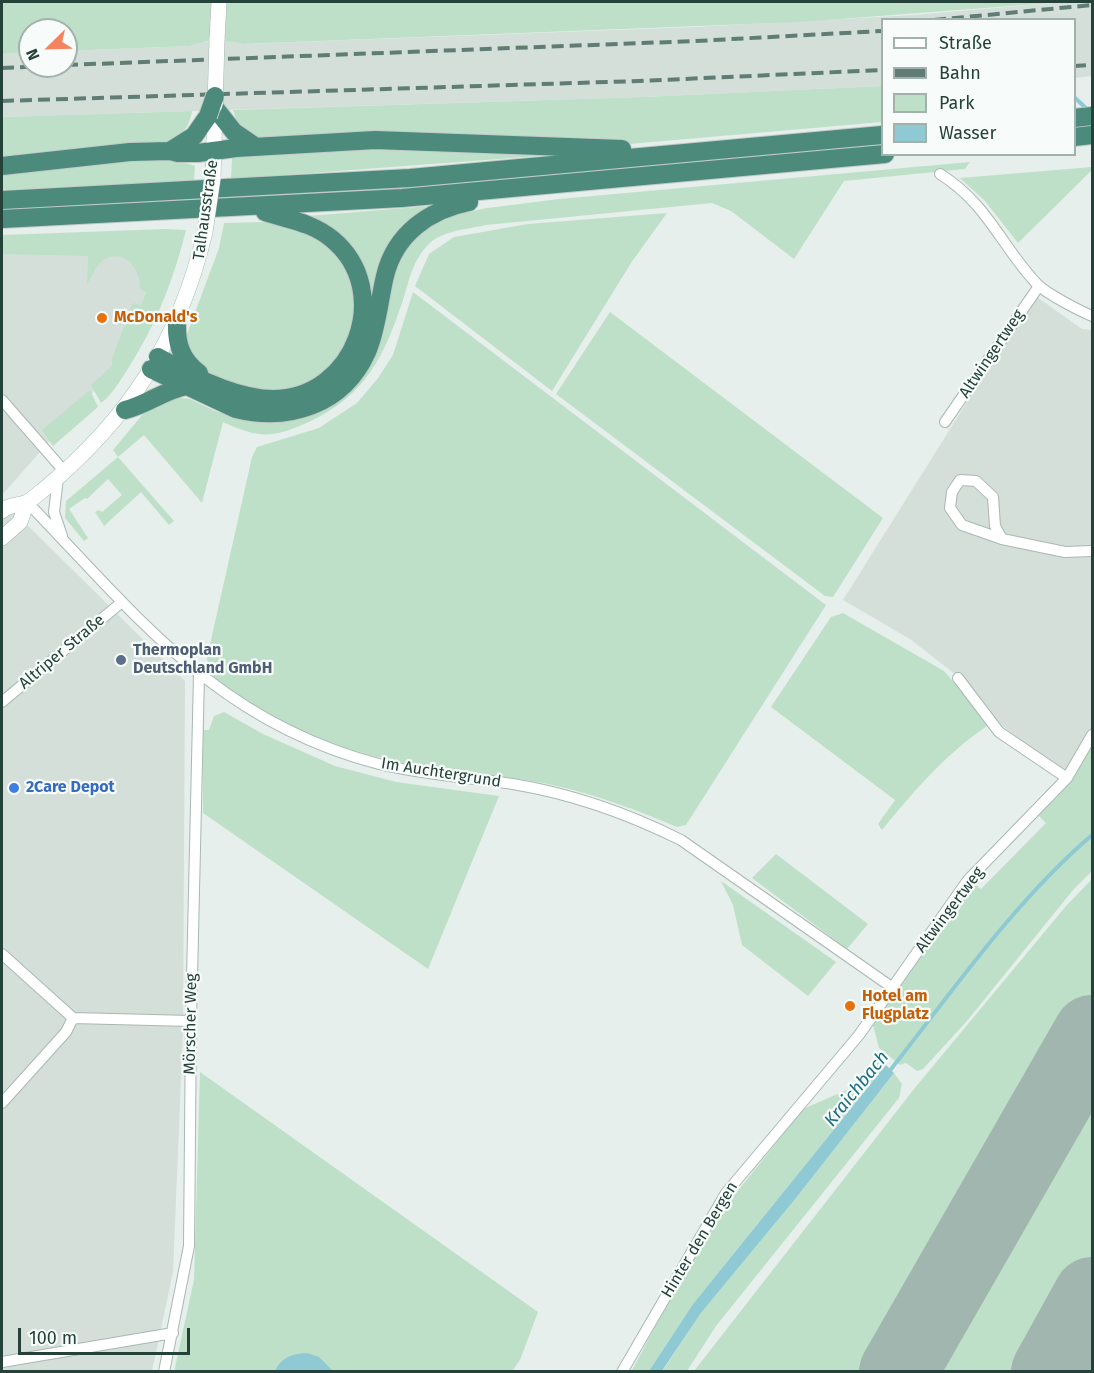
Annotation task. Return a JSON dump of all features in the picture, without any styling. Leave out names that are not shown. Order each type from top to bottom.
[{"type":"highway","points":[[170,151],[194,136],[213,107],[234,132],[256,147]]},
{"type":"highway","points":[[2,200],[358,182],[881,135]]},
{"type":"highway","points":[[1076,137],[1092,135]]},
{"type":"highway","points":[[2,166],[80,156],[410,140],[630,150],[665,155]]},
{"type":"highway","points":[[2,219],[251,208],[547,186],[881,154]]},
{"type":"highway","points":[[154,363],[186,386],[236,409],[269,414],[306,409],[329,398],[358,368],[367,351],[386,273],[404,238],[415,226],[427,216],[451,206],[547,186]]},
{"type":"highway","points":[[154,363],[180,370],[253,397],[274,399],[305,393],[330,380],[350,357],[360,334],[364,310],[360,282],[355,269],[339,245],[311,225],[251,208]]},
{"type":"highway","points":[[177,321],[176,339],[181,353],[190,367],[210,381]]},
{"type":"highway","points":[[124,410],[140,406],[163,392],[186,386]]},
{"type":"main road","name":"Talhausstraße","points":[[2,511],[7,507],[27,502],[61,474],[124,410],[177,321],[196,270],[205,232],[213,178],[213,107],[219,2]]},
{"type":"main road","name":"Talhausstraße","points":[[2,538],[20,522],[27,502]]},
{"type":"street","points":[[940,174],[961,188],[992,222],[1039,286],[1092,316]]},
{"type":"street","name":"Altwingertweg","points":[[945,422],[1039,286]]},
{"type":"street","points":[[2,400],[61,474],[54,512],[63,539]]},
{"type":"street","points":[[1002,539],[994,526],[993,497],[976,481],[960,480],[952,492],[950,508],[962,525],[1002,539],[1065,552],[1092,551]]},
{"type":"street","name":"Im Auchtergrund","points":[[27,502],[122,602],[199,675],[250,711],[279,727],[344,754],[429,774],[545,790],[579,798],[645,821],[681,840],[893,988]]},
{"type":"street","name":"Altriper Straße","points":[[2,702],[122,602]]},
{"type":"street","name":"Mörscher Weg","points":[[164,1371],[189,1246],[190,1021],[199,675]]},
{"type":"street","points":[[958,678],[999,732],[1067,778]]},
{"type":"street","name":"Altwingertweg","points":[[859,1035],[968,880],[1067,778],[1092,735]]},
{"type":"street","points":[[2,954],[74,1017],[190,1021]]},
{"type":"street","points":[[2,1103],[66,1032],[74,1017]]},
{"type":"street","name":"Hinter den Bergen","points":[[622,1371],[726,1192],[859,1035]]},
{"type":"street","points":[[2,1362],[173,1333]]},
{"type":"shaded area","points":[[1092,2],[1092,76],[1076,78],[1076,18],[881,18],[881,86],[643,97],[2,117],[2,54],[18,53],[18,78],[78,78],[78,51],[190,46],[201,42],[232,40],[244,44],[695,27]]},
{"type":"shaded area","points":[[163,243],[122,359],[2,495],[2,246]]},
{"type":"shaded area","points":[[1034,295],[1082,329],[1092,330],[1092,729],[1064,775],[989,715],[960,678],[910,639],[843,600]]},
{"type":"shaded area","points":[[2,500],[185,681],[183,1029],[173,1272],[152,1371],[2,1371]]},
{"type":"green space","points":[[2,2],[1065,2],[800,22],[243,44],[216,40],[190,46],[78,51],[78,18],[18,18],[18,53],[2,54]]},
{"type":"green space","points":[[881,86],[881,122],[618,145],[259,139],[237,122],[233,110],[643,97]]},
{"type":"green space","points":[[192,111],[185,130],[169,142],[2,161],[2,117]]},
{"type":"green space","points":[[881,143],[881,148],[458,186],[229,202],[229,198],[441,183]]},
{"type":"green space","points":[[387,146],[553,155],[231,179],[232,158],[240,156]]},
{"type":"green space","points":[[170,158],[195,166],[194,181],[2,190],[2,172]]},
{"type":"green space","points":[[970,162],[965,169],[844,181],[794,259],[731,211],[712,203],[486,225],[449,233],[435,239],[424,249],[413,269],[396,320],[380,357],[359,387],[345,400],[309,422],[275,434],[257,434],[223,422],[202,503],[144,435],[118,457],[113,450],[148,408],[175,397],[190,399],[215,411],[250,421],[275,423],[292,420],[378,329],[401,252],[436,219],[487,208],[559,199]]},
{"type":"green space","points":[[1092,167],[1092,170],[1018,243],[985,201],[960,178]]},
{"type":"green space","points":[[430,206],[406,226],[393,245],[382,272],[371,330],[364,349],[353,368],[331,389],[311,400],[291,405],[271,407],[250,405],[210,393],[172,373],[174,371],[211,389],[237,398],[264,404],[303,399],[324,389],[342,374],[356,355],[365,333],[368,310],[366,286],[354,255],[337,236],[308,216]]},
{"type":"green space","points":[[667,213],[631,263],[552,391],[415,286],[429,254],[454,237],[528,224]]},
{"type":"green space","points":[[266,222],[292,225],[311,231],[341,255],[357,299],[345,355],[313,384],[260,393],[213,376],[197,364],[184,342],[219,248],[224,223]]},
{"type":"green space","points":[[186,230],[169,287],[135,358],[101,403],[91,385],[112,366],[112,359],[133,303],[141,305],[146,292],[140,288],[138,274],[130,262],[124,258],[111,257],[101,262],[87,284],[88,256],[2,254],[2,235]]},
{"type":"green space","points":[[413,292],[826,605],[686,825],[677,827],[633,809],[557,786],[431,768],[341,746],[285,723],[232,692],[208,673],[207,658],[252,457],[257,447],[319,428],[357,403],[393,355]]},
{"type":"green space","points":[[610,312],[883,518],[833,597],[825,596],[556,394]]},
{"type":"green space","points":[[90,390],[98,407],[53,446],[42,430]]},
{"type":"green space","points":[[118,457],[174,521],[169,525],[141,492],[104,526],[95,512],[99,510],[102,512],[122,495],[108,479],[87,499],[85,498],[69,509],[88,538],[84,541],[65,518],[66,501]]},
{"type":"green space","points":[[843,613],[944,671],[990,724],[945,760],[882,830],[878,824],[895,800],[771,707],[831,617]]},
{"type":"green space","points":[[224,712],[263,734],[335,766],[396,782],[499,796],[428,969],[203,813],[203,730],[209,730],[214,716]]},
{"type":"green space","points":[[1092,745],[1092,871],[1073,890],[967,1021],[923,1069],[917,1071],[906,1063],[900,1065],[879,1048],[873,1025],[972,882],[981,889],[1046,823],[1037,814],[1062,791]]},
{"type":"green space","points":[[776,854],[868,924],[847,949],[752,878]]},
{"type":"green space","points":[[1092,879],[1092,1371],[694,1371],[914,1089],[1066,906]]},
{"type":"green space","points":[[721,881],[836,962],[808,996],[742,945],[733,905]]},
{"type":"green space","points":[[878,1059],[886,1065],[693,1304],[649,1371],[631,1372],[670,1299],[729,1202],[803,1109],[849,1089]]},
{"type":"green space","points":[[200,1072],[538,1312],[520,1360],[512,1371],[174,1372],[194,1280]]},
{"type":"green space","points":[[894,1073],[902,1084],[899,1098],[716,1326],[687,1371],[662,1372],[701,1313],[796,1198]]},
{"type":"water","points":[[886,1065],[894,1073],[796,1198],[701,1313],[662,1371],[649,1371],[693,1304]]},
{"type":"water","points":[[307,1353],[319,1357],[333,1371],[275,1371],[288,1357]]},
{"type":"waterway","name":"Kraichbach","points":[[1076,99],[1087,109]]},
{"type":"waterway","name":"Kraichbach","points":[[888,1073],[1010,919],[1063,861],[1092,835]]},
{"type":"runway","points":[[898,1372],[1092,1034]]},
{"type":"runway","points":[[1050,1372],[1092,1296]]},
{"type":"railway","points":[[955,18],[1092,5]]},
{"type":"railway","points":[[78,65],[696,41],[881,31]]},
{"type":"railway","points":[[1076,66],[1092,65]]},
{"type":"railway","points":[[2,68],[18,67]]},
{"type":"railway","points":[[2,101],[639,81],[881,70]]},
{"type":"place","name":"McDonald's","points":[[102,318]]},
{"type":"place","name":"Thermoplan Deutschland GmbH","points":[[121,660]]},
{"type":"place","name":"2Care Depot","points":[[14,788]]},
{"type":"place","name":"Hotel am Flugplatz","points":[[850,1006]]}]
